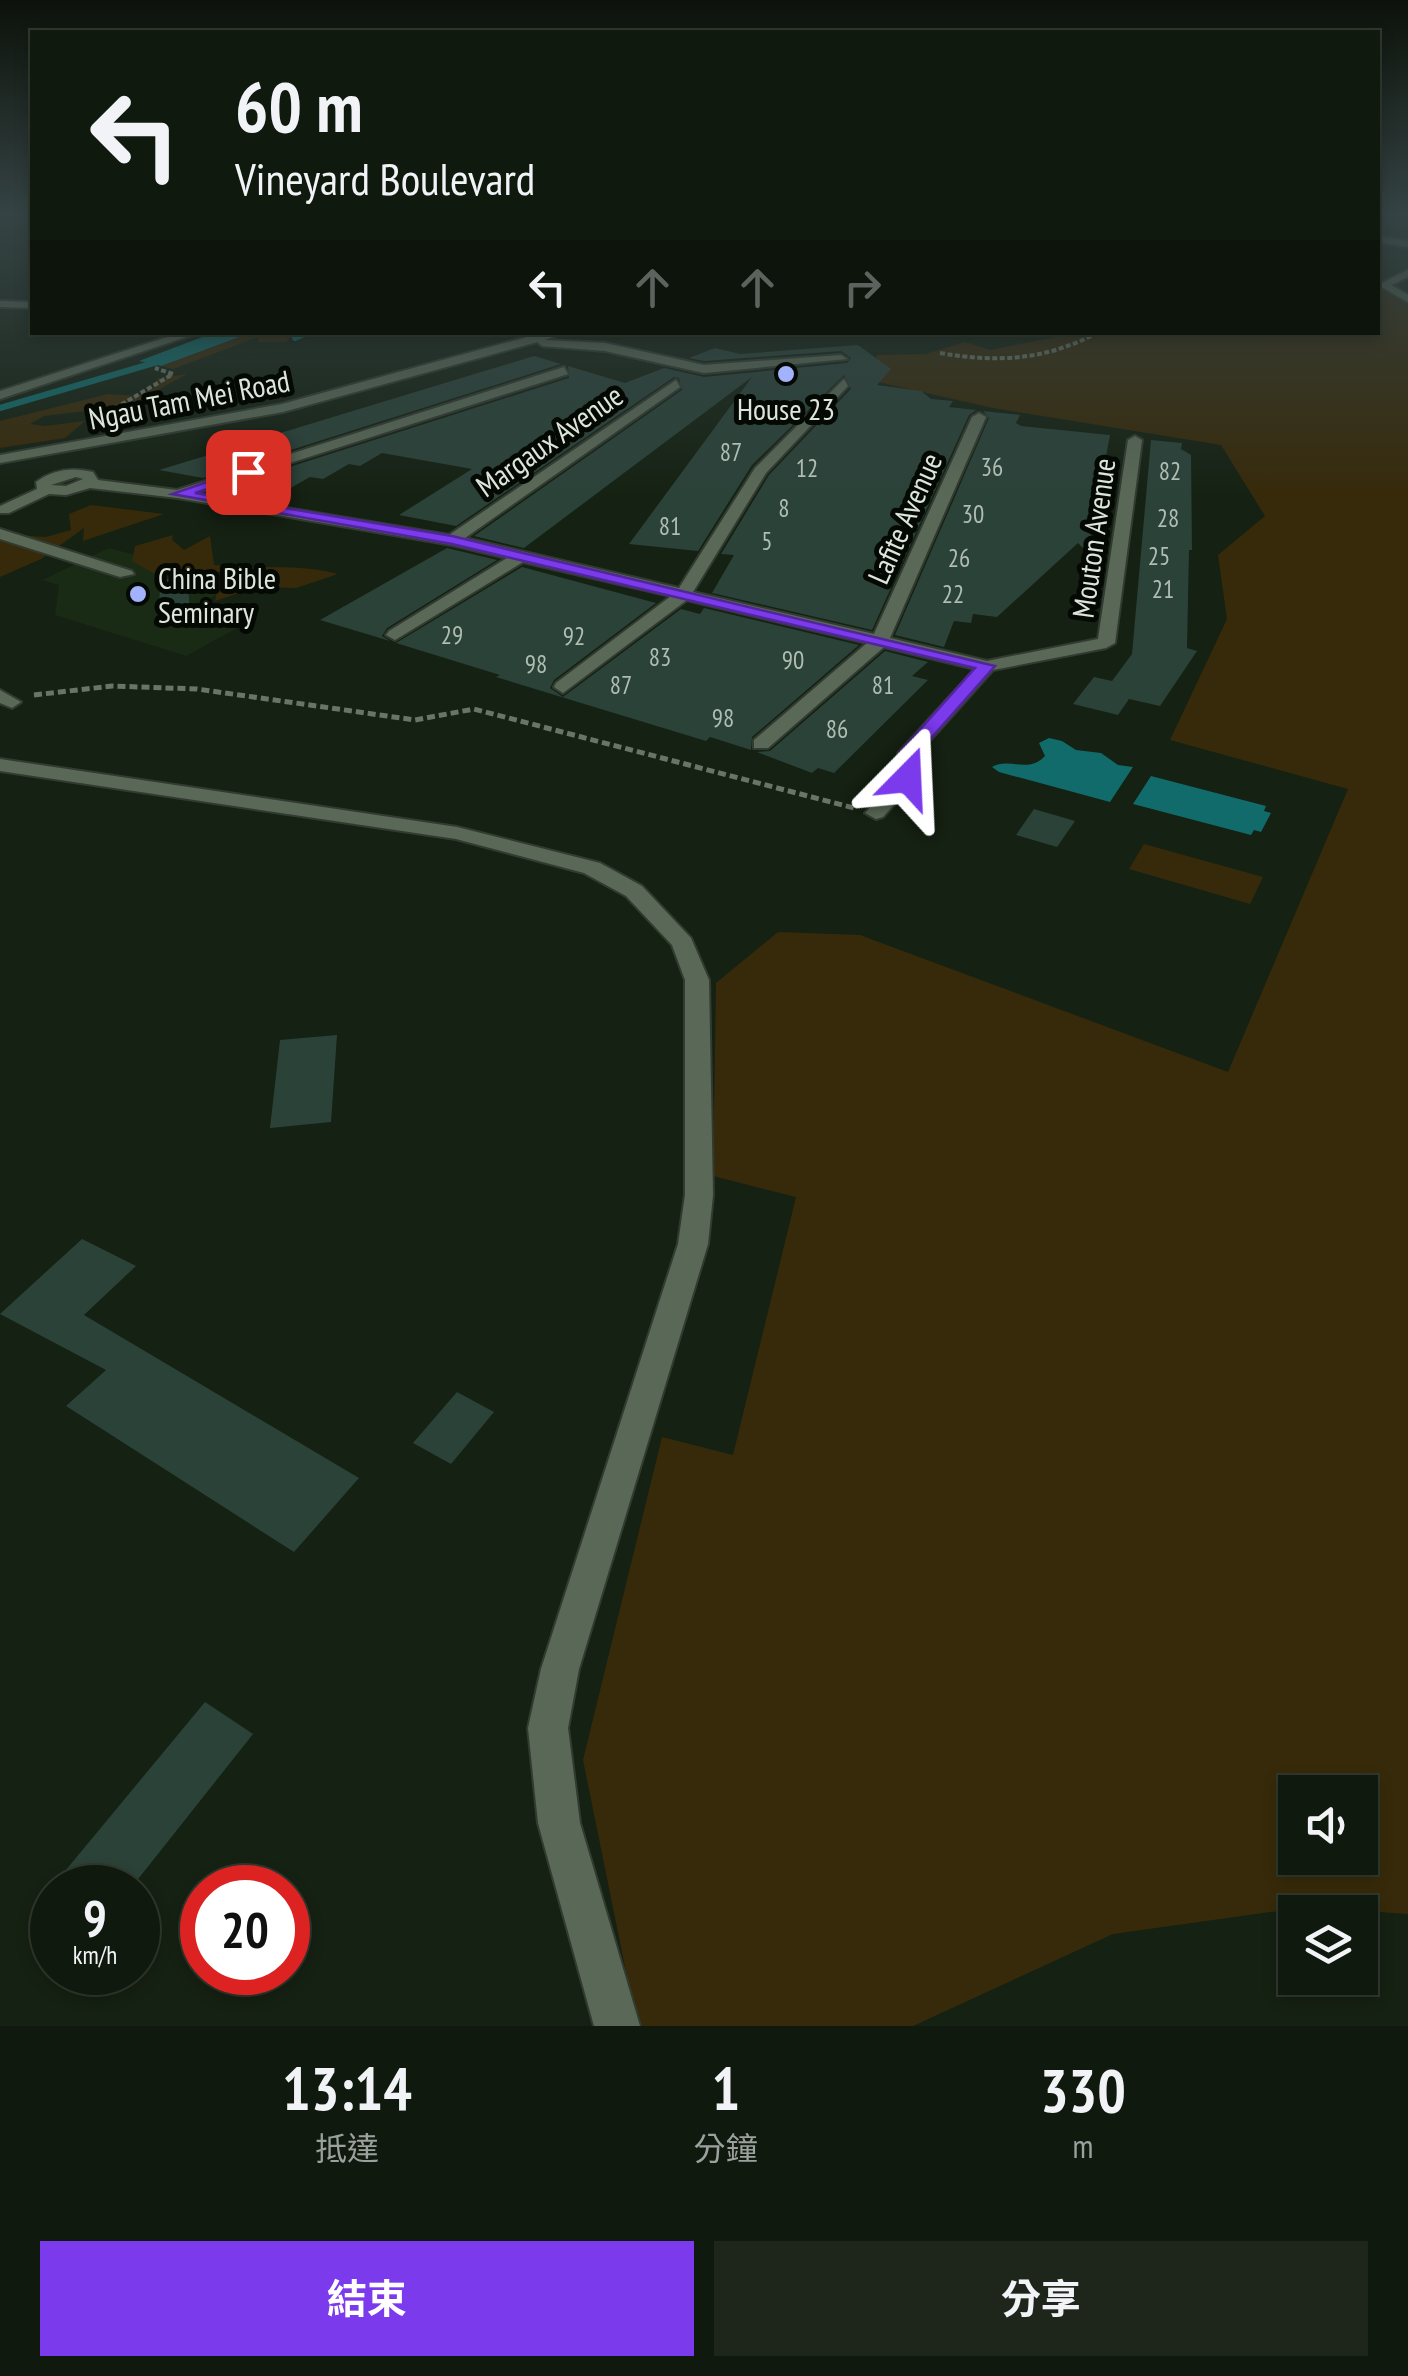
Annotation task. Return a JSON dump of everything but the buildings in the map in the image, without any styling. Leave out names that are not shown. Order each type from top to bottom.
[{"type":"street","points":[[0,394],[188,335]]},
{"type":"street","name":"Ngau Tam Mei Road","points":[[4,458],[283,408],[550,335]]},
{"type":"street","points":[[121,338],[157,346]]},
{"type":"street","points":[[527,342],[605,347],[704,369],[841,359]]},
{"type":"street","points":[[178,494],[564,371]]},
{"type":"street","points":[[563,687],[683,595],[760,470],[844,383]]},
{"type":"street","name":"Margaux Avenue","points":[[452,540],[676,384]]},
{"type":"street","name":"Lafite Avenue","points":[[880,642],[979,416]]},
{"type":"street","name":"Mouton Avenue","points":[[986,666],[1106,643],[1136,440]]},
{"type":"street","points":[[4,458],[50,483]]},
{"type":"street","points":[[4,510],[50,483],[83,474],[90,478],[88,483],[178,494],[452,540],[986,666],[908,753],[908,778],[876,813]]},
{"type":"street","points":[[0,534],[126,574]]},
{"type":"street","points":[[394,635],[521,556]]},
{"type":"street","points":[[760,744],[880,642]]},
{"type":"street","points":[[0,765],[457,833],[530,849],[592,868],[634,891],[683,943],[697,980],[699,1195],[693,1244],[560,1669],[548,1728],[559,1822],[617,2026]]},
{"type":"path","points":[[940,353],[984,362],[1025,360],[1074,347],[1094,335]]},
{"type":"path","points":[[70,447],[68,442],[82,430],[128,398],[174,374],[170,372]]},
{"type":"path","points":[[7,700],[93,685],[366,710],[418,720],[460,707],[876,813]]},
{"type":"shaded area","points":[[1380,310],[1408,310],[1408,1914],[1378,1912],[1378,1895],[1278,1895],[1278,1911],[1113,1934],[913,2026],[637,2026],[583,1760],[662,1437],[733,1455],[796,1197],[713,1176],[716,983],[778,932],[860,935],[1228,1072],[1348,789],[1170,740],[1227,619],[1218,555],[1265,516],[1221,445],[993,408],[873,381],[877,355],[926,354],[965,342],[990,350],[1066,335],[1380,335]]},
{"type":"shaded area","points":[[245,335],[293,335],[286,342],[258,342],[259,337],[173,369],[161,366]]},
{"type":"shaded area","points":[[187,374],[129,406],[44,416],[30,424],[85,421],[65,438],[0,448],[0,421],[108,394],[137,396],[153,389],[158,378]]},
{"type":"shaded area","points":[[91,505],[164,514],[83,541],[84,528],[41,559],[0,577],[0,534],[46,537],[71,530],[69,514]]},
{"type":"shaded area","points":[[173,535],[172,540],[184,550],[210,536],[214,565],[338,574],[296,588],[257,587],[215,601],[221,572],[153,573],[132,561],[135,546]]},
{"type":"shaded area","name":"China Bible Seminary","points":[[109,548],[240,582],[202,603],[254,619],[186,656],[55,615],[59,585],[42,580]]},
{"type":"shaded area","points":[[1144,844],[1263,877],[1250,904],[1129,869]]},
{"type":"water","points":[[208,335],[245,335],[161,366],[139,361]]},
{"type":"water","points":[[1049,738],[1076,750],[1101,753],[1118,765],[1133,767],[1110,802],[992,767],[1039,761],[1045,756],[1039,743]]},
{"type":"water","points":[[1151,776],[1266,806],[1264,811],[1271,813],[1261,832],[1254,830],[1251,835],[1133,804]]},
{"type":"waterway","points":[[295,338],[302,335]]},
{"type":"waterway","points":[[0,408],[164,360]]},
{"type":"place","name":"House 23","points":[[786,374]]},
{"type":"place","name":"China Bible Seminary","points":[[138,594]]},
{"type":"route","points":[[248,472],[178,494],[452,540],[986,666],[908,753],[908,778]]}]
